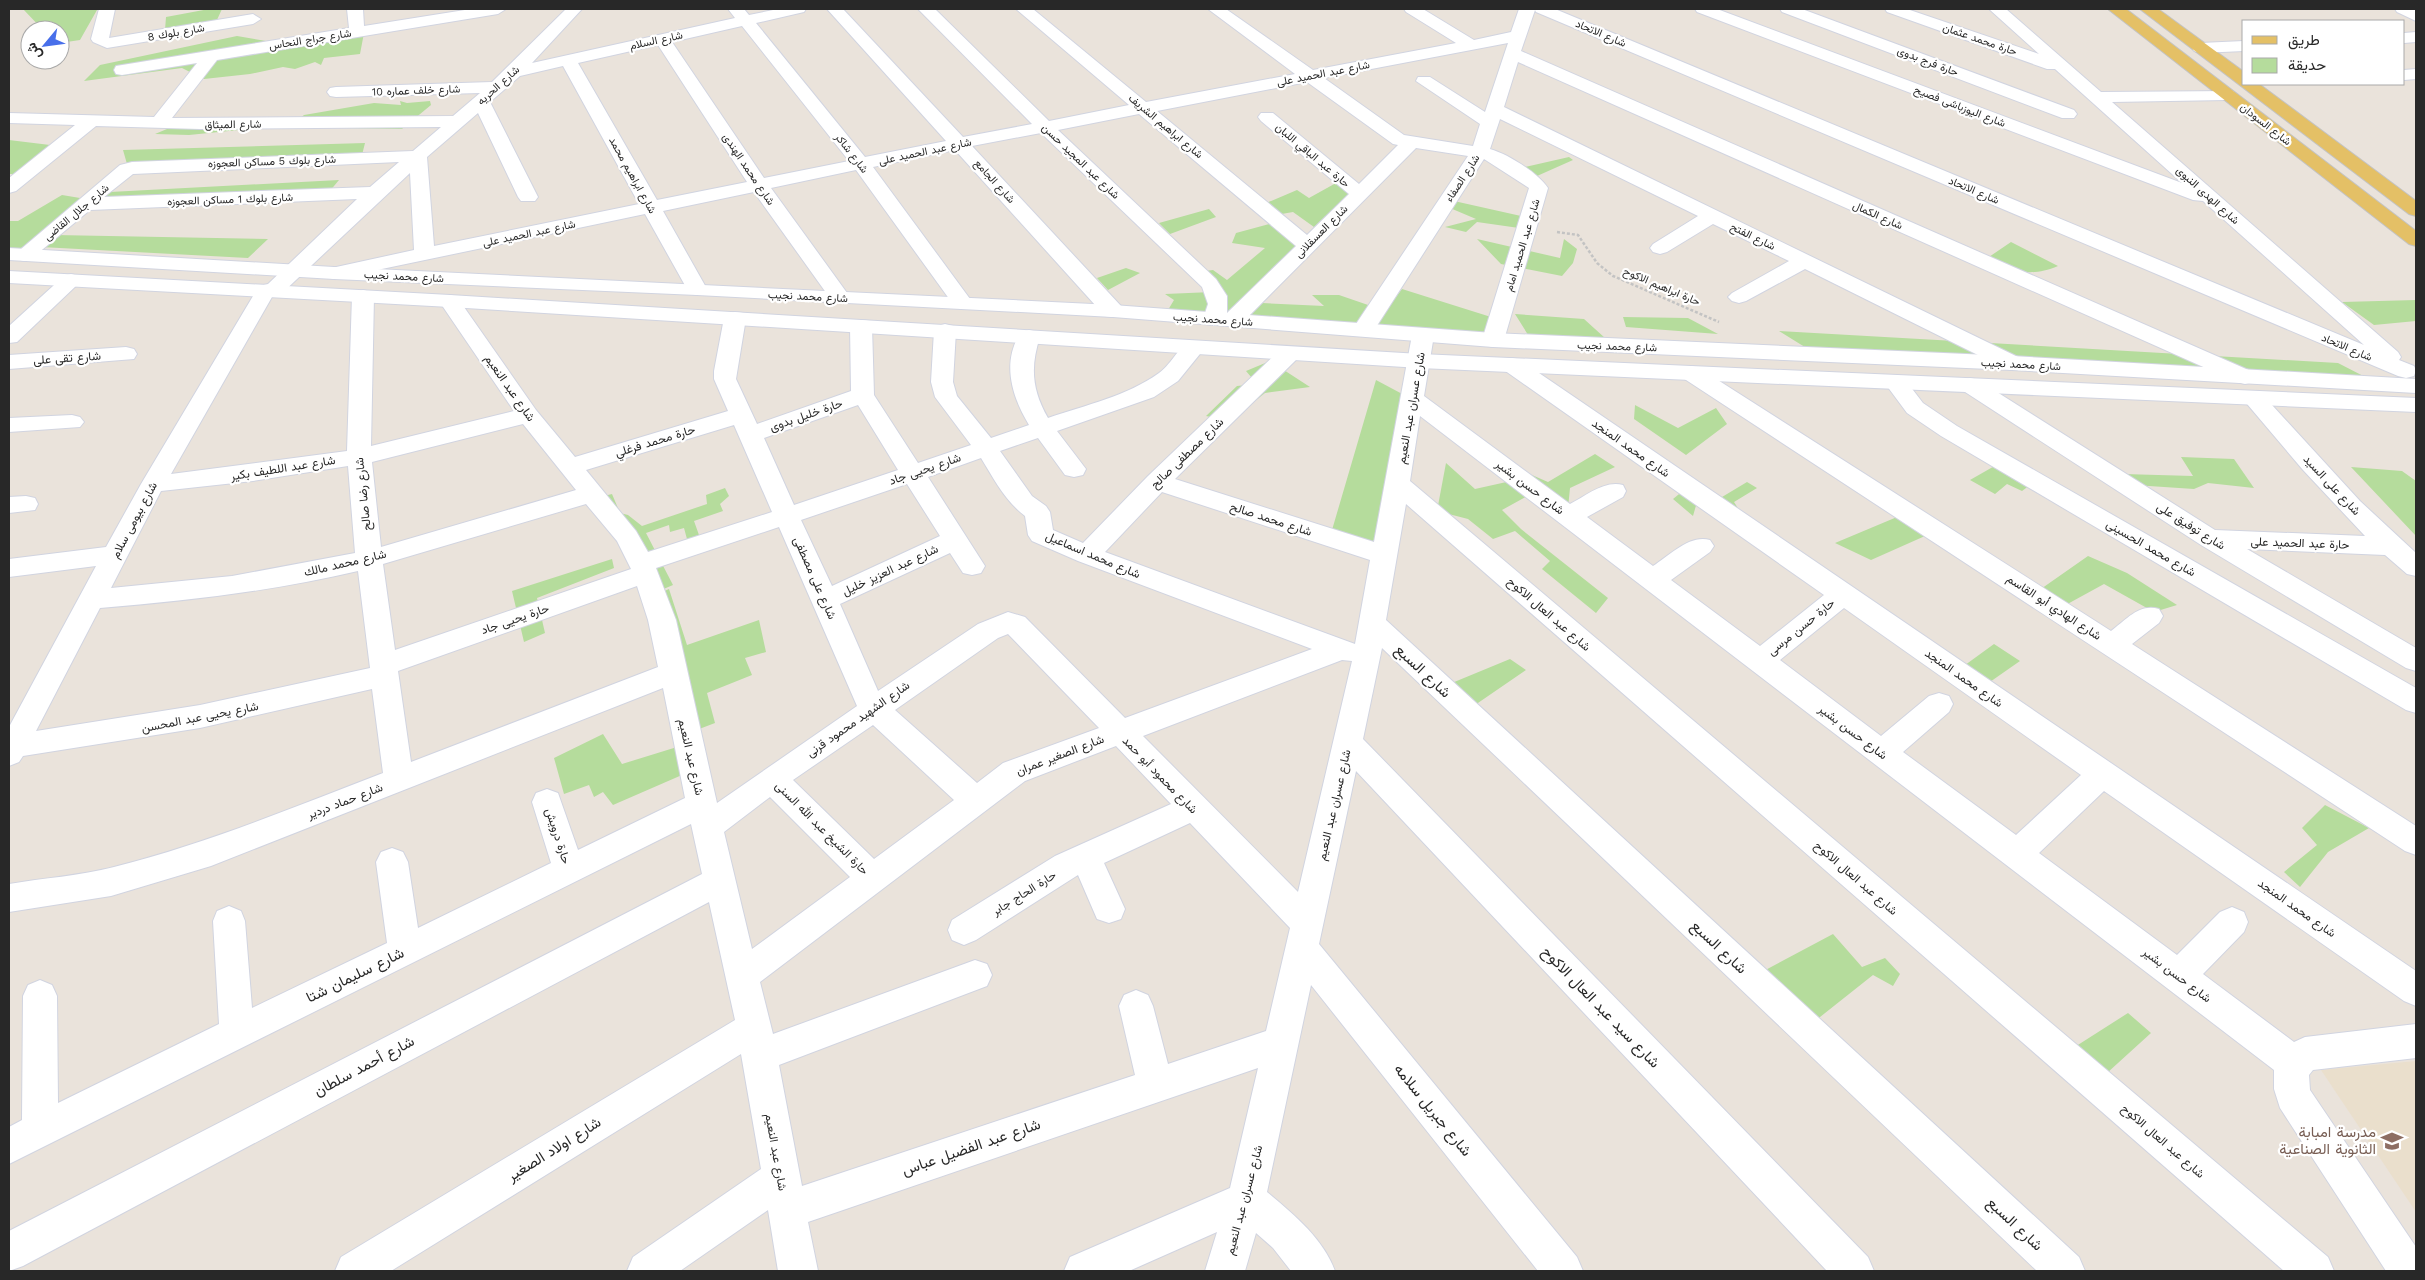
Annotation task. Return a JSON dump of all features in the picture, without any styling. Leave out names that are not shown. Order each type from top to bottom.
[{"type":"main road","name":"شارع السودان","points":[[2116,9],[2416,240]]},
{"type":"main road","points":[[2148,9],[2242,79]]},
{"type":"main road","points":[[2169,50],[2200,48]]},
{"type":"main road","name":"شارع السودان","points":[[2249,85],[2416,210]]},
{"type":"street","name":"شارع بلوك 8","points":[[107,9],[99,39],[107,43],[254,14]]},
{"type":"street","points":[[355,9],[357,32]]},
{"type":"street","name":"شارع جراج النحاس","points":[[122,70],[498,9]]},
{"type":"street","name":"شارع الحريه","points":[[270,291],[375,193],[514,72],[574,9]]},
{"type":"street","name":"شارع السلام","points":[[514,72],[662,39],[741,15],[798,9]]},
{"type":"street","name":"شارع الجامع","points":[[835,9],[961,143],[1113,312]]},
{"type":"street","name":"شارع عبد المجيد حسن","points":[[926,9],[1209,283],[1218,295],[1219,308],[1223,320]]},
{"type":"street","name":"شارع ابراهيم الشريف","points":[[1024,9],[1307,245]]},
{"type":"street","points":[[1216,9],[1390,135],[1410,143],[1480,152]]},
{"type":"street","points":[[1412,9],[1471,45]]},
{"type":"street","name":"شارع الصفاء","points":[[1363,330],[1480,152],[1527,9]]},
{"type":"street","name":"شارع الاتحاد","points":[[1542,9],[2413,380]]},
{"type":"street","name":"شارع اليوزباشى فصيح","points":[[1703,9],[2217,202]]},
{"type":"street","name":"حارة فرج بدوى","points":[[1788,9],[2068,114]]},
{"type":"street","name":"حارة محمد عثمان","points":[[1893,9],[2066,70]]},
{"type":"street","name":"شارع الهدى النبوى","points":[[1997,9],[2217,202],[2413,380]]},
{"type":"street","points":[[2403,9],[2416,16]]},
{"type":"street","points":[[252,48],[254,14]]},
{"type":"street","name":"شارع شاكر","points":[[741,15],[861,164],[962,303]]},
{"type":"street","name":"شارع محمد الهندى","points":[[662,39],[759,185],[839,297]]},
{"type":"street","name":"شارع عبد الحميد على","points":[[334,273],[961,143],[1308,76],[1471,45],[1515,45]]},
{"type":"street","name":"شارع الكمال","points":[[1515,45],[2249,388]]},
{"type":"street","points":[[2200,48],[2242,46]]},
{"type":"street","points":[[160,122],[212,55]]},
{"type":"street","name":"شارع ابراهيم محمد","points":[[568,60],[697,289]]},
{"type":"street","name":"شارع الفتح","points":[[1424,81],[1492,115],[1712,216],[2012,363]]},
{"type":"street","name":"شارع خلف عماره 10","points":[[336,92],[496,87]]},
{"type":"street","points":[[2097,97],[2227,94]]},
{"type":"street","points":[[482,101],[528,197]]},
{"type":"street","name":"حارة عبد الباقي اللبان","points":[[1267,117],[1359,193]]},
{"type":"street","name":"شارع الميثاق","points":[[9,118],[208,124],[458,121]]},
{"type":"street","points":[[11,183],[94,120]]},
{"type":"street","name":"شارع العسقلانى","points":[[1223,320],[1307,245],[1410,143]]},
{"type":"street","name":"شارع عبد الحميد امام","points":[[1480,152],[1496,158],[1536,184],[1539,188],[1493,340]]},
{"type":"street","points":[[418,156],[424,255]]},
{"type":"street","name":"شارع بلوك 5 مساكن العجوزه","points":[[127,169],[137,167],[418,156]]},
{"type":"street","name":"شارع جلال القاضى","points":[[16,254],[84,204],[127,169]]},
{"type":"street","name":"شارع بلوك 1 مساكن العجوزه","points":[[84,204],[375,193]]},
{"type":"street","points":[[1660,248],[1712,216]]},
{"type":"street","name":"شارع محمد نجيب","points":[[16,254],[293,271],[962,303],[1363,330],[1422,348],[1512,365],[1970,385],[2249,388],[2413,380]]},
{"type":"street","points":[[1739,297],[1805,262]]},
{"type":"street","name":"شارع محمد نجيب","points":[[9,277],[735,318],[1289,354],[1422,348],[1493,340],[2012,363],[2416,406]]},
{"type":"street","points":[[9,337],[71,280]]},
{"type":"street","name":"شارع بيومى سلام","points":[[11,750],[21,713],[92,599],[153,484],[270,291]]},
{"type":"street","name":"شارع رضا صالح","points":[[363,296],[359,456],[369,559],[399,781]]},
{"type":"street","name":"شارع عبد النعيم","points":[[450,301],[528,415],[627,538],[644,568],[662,620],[704,816],[742,976],[756,1041],[797,1271]]},
{"type":"street","name":"شارع على مصطفى","points":[[735,318],[725,379],[825,600],[862,688],[874,708],[975,800]]},
{"type":"street","points":[[861,326],[863,396],[972,566]]},
{"type":"street","name":"شارع محمد اسماعيل","points":[[945,331],[942,382],[946,397],[986,448],[1022,502],[1037,512],[1041,535],[1087,555],[1353,654]]},
{"type":"street","points":[[1029,337],[1023,350],[1020,379],[1028,404],[1074,468]]},
{"type":"street","name":"شارع يحيى جاد","points":[[644,568],[787,516],[1146,392],[1160,385],[1170,376],[1193,348]]},
{"type":"street","name":"شارع عسران عبد النعيم","points":[[1224,1271],[1246,1200],[1348,743],[1353,654],[1373,624],[1422,348]]},
{"type":"street","name":"شارع تقى على","points":[[9,362],[126,354]]},
{"type":"street","name":"شارع مصطفى صالح","points":[[1087,555],[1157,482],[1289,354]]},
{"type":"street","name":"شارع محمد المنجد","points":[[1512,365],[2416,990]]},
{"type":"street","name":"شارع الهادي أبو القاسم","points":[[1691,373],[2416,842]]},
{"type":"street","name":"شارع محمد الحسينى","points":[[1895,382],[1915,408],[1943,428],[2416,702]]},
{"type":"street","name":"شارع توفيق على","points":[[1970,385],[2210,539],[2416,661]]},
{"type":"street","name":"شارع على السيد","points":[[2249,388],[2335,491],[2390,546],[2416,567]]},
{"type":"street","name":"حارة خليل بدوى","points":[[745,425],[863,396]]},
{"type":"street","name":"شارع حسن بشير","points":[[1413,399],[2294,1063]]},
{"type":"street","name":"شارع عبد اللطيف بكير","points":[[153,484],[232,476],[359,456],[417,444],[528,415]]},
{"type":"street","points":[[9,425],[72,422]]},
{"type":"street","name":"حارة محمد فرغلي","points":[[570,467],[745,425]]},
{"type":"street","name":"شارع محمد صالح","points":[[1157,482],[1385,555]]},
{"type":"street","name":"شارع عبد العال الاكوح","points":[[1398,484],[2314,1271]]},
{"type":"street","points":[[1568,516],[1614,492]]},
{"type":"street","name":"شارع محمد مالك","points":[[92,599],[230,586],[369,559],[591,494]]},
{"type":"street","name":"حارة عبد الحميد على","points":[[2210,539],[2390,546]]},
{"type":"street","name":"شارع عبد العزيز خليل","points":[[825,600],[955,540]]},
{"type":"street","points":[[1652,580],[1701,546]]},
{"type":"street","points":[[9,568],[115,555]]},
{"type":"street","name":"حارة يحيى جاد","points":[[384,670],[644,568]]},
{"type":"street","name":"حارة حسن مرسى","points":[[1760,661],[1843,594]]},
{"type":"street","points":[[2112,645],[2149,616]]},
{"type":"street","name":"شارع الشهيد محمود قرنى","points":[[704,816],[772,778],[988,631],[1008,622],[1014,624]]},
{"type":"street","name":"شارع محمود أبو حمد","points":[[1014,624],[1192,808],[1305,936]]},
{"type":"street","name":"شارع السبع","points":[[1373,624],[2065,1271]]},
{"type":"street","name":"شارع الصغير عمران","points":[[742,976],[1014,772],[1118,733],[1353,654]]},
{"type":"street","name":"شارع يحيى عبد المحسن","points":[[11,750],[200,718],[294,698],[384,670]]},
{"type":"street","name":"شارع حماد دردير","points":[[9,898],[111,882],[160,870],[211,853],[672,673]]},
{"type":"street","points":[[1881,752],[1939,704]]},
{"type":"street","name":"شارع سيد عبد العال الاكوح","points":[[1348,743],[1854,1271]]},
{"type":"street","points":[[2017,854],[2103,773]]},
{"type":"street","name":"حارة الشيخ عبد الله السنى","points":[[772,778],[872,878]]},
{"type":"street","name":"حارة درويش","points":[[547,802],[569,870]]},
{"type":"street","name":"حارة الحاج جابر","points":[[964,930],[1066,866],[1192,808]]},
{"type":"street","name":"شارع سليمان شتا","points":[[9,1146],[569,870],[704,816]]},
{"type":"street","points":[[1084,857],[1109,909]]},
{"type":"street","points":[[392,862],[405,951]]},
{"type":"street","name":"شارع أحمد سلطان","points":[[9,1252],[719,881]]},
{"type":"street","points":[[229,921],[237,1034]]},
{"type":"street","points":[[2178,976],[2232,922]]},
{"type":"street","name":"شارع جبريل سلامه","points":[[1305,936],[1563,1271]]},
{"type":"street","name":"شارع اولاد الصغير","points":[[355,1271],[756,1041],[975,975]]},
{"type":"street","points":[[40,996],[40,1131]]},
{"type":"street","points":[[1136,1006],[1155,1084]]},
{"type":"street","points":[[2409,1271],[2293,1096],[2290,1078],[2294,1063],[2305,1054],[2416,1041]]},
{"type":"street","name":"شارع عبد الفضيل عباس","points":[[647,1271],[784,1194],[1155,1084],[1281,1043]]},
{"type":"street","points":[[1084,1271],[1246,1200],[1287,1234],[1315,1271]]},
{"type":"path","name":"حارة ابراهيم الاكوح","points":[[1526,230],[1576,234],[1600,267],[1620,279],[1707,315],[1769,352]]},
{"type":"shaded area","name":"مدرسة امبابة الثانوية الصناعية","points":[[2416,1061],[2416,1212],[2321,1070]]},
{"type":"green space","points":[[23,9],[97,10],[80,40],[70,42],[70,20],[33,20]]},
{"type":"green space","points":[[209,9],[222,9],[216,22],[165,30],[166,17]]},
{"type":"green space","points":[[364,33],[360,54],[324,58],[321,65],[315,62],[295,69],[283,67],[250,74],[204,79],[182,68],[84,81],[100,65],[237,36],[266,41]]},
{"type":"green space","points":[[400,101],[407,103],[430,101],[431,105],[402,129],[289,127],[304,115],[374,103],[401,105]]},
{"type":"green space","points":[[179,124],[258,128],[189,135],[155,134]]},
{"type":"green space","points":[[9,140],[50,145],[14,174],[9,174]]},
{"type":"green space","points":[[365,143],[362,155],[127,164],[123,150]]},
{"type":"green space","points":[[1569,157],[1573,160],[1537,176],[1521,168]]},
{"type":"green space","points":[[339,180],[329,192],[92,204],[110,192]]},
{"type":"green space","points":[[1336,183],[1349,194],[1314,227],[1293,212],[1276,215],[1264,204],[1297,190],[1309,198]]},
{"type":"green space","points":[[62,195],[86,199],[20,249],[9,249],[9,221],[18,221]]},
{"type":"green space","points":[[1454,201],[1521,216],[1519,228],[1477,222],[1466,232],[1445,227],[1476,219],[1450,208]]},
{"type":"green space","points":[[1209,209],[1216,217],[1170,234],[1159,223]]},
{"type":"green space","points":[[1273,223],[1299,245],[1229,315],[1168,310],[1174,300],[1165,294],[1212,292],[1205,271],[1213,270],[1227,280],[1265,248],[1232,243],[1236,233]]},
{"type":"green space","points":[[55,235],[268,239],[248,258],[41,247]]},
{"type":"green space","points":[[1477,239],[1560,258],[1564,239],[1577,249],[1573,263],[1562,276],[1501,264]]},
{"type":"green space","points":[[2011,242],[2058,266],[2038,272],[2021,272],[1986,259]]},
{"type":"green space","points":[[1126,268],[1140,273],[1108,290],[1097,278]]},
{"type":"green space","points":[[1402,289],[1491,317],[1485,334],[1374,326]]},
{"type":"green space","points":[[1312,295],[1339,295],[1371,306],[1360,325],[1247,316],[1262,303],[1324,306]]},
{"type":"green space","points":[[2416,300],[2416,321],[2374,325],[2342,302]]},
{"type":"green space","points":[[1515,314],[1584,319],[1605,338],[1530,338]]},
{"type":"green space","points":[[1623,317],[1688,318],[1718,334],[1626,327]]},
{"type":"green space","points":[[1779,331],[2338,363],[2371,380],[1808,349]]},
{"type":"green space","points":[[1270,361],[1310,387],[1265,393],[1230,421],[1206,416],[1237,386],[1257,384],[1246,371]]},
{"type":"green space","points":[[1376,380],[1406,396],[1391,445],[1390,480],[1379,544],[1332,530]]},
{"type":"green space","points":[[1635,405],[1678,428],[1716,408],[1727,424],[1686,455],[1634,419]]},
{"type":"green space","points":[[1595,454],[1615,467],[1570,488],[1568,508],[1525,472],[1548,482]]},
{"type":"green space","points":[[2181,457],[2234,459],[2254,488],[2208,483],[2194,489],[2134,485],[2123,474],[2193,476]]},
{"type":"green space","points":[[1446,463],[1475,489],[1511,481],[1529,495],[1502,510],[1521,529],[1608,598],[1596,613],[1542,569],[1550,561],[1515,531],[1493,539],[1468,519],[1437,511]]},
{"type":"green space","points":[[1998,464],[2030,485],[2022,491],[2007,484],[1995,494],[1970,480]]},
{"type":"green space","points":[[2351,467],[2402,471],[2416,481],[2416,536]]},
{"type":"green space","points":[[1747,482],[1757,488],[1734,502],[1743,516],[1697,502],[1693,516],[1673,499],[1684,490],[1698,483],[1722,497]]},
{"type":"green space","points":[[725,488],[729,496],[720,504],[723,511],[694,521],[699,535],[687,539],[684,528],[670,532],[669,525],[646,533],[673,585],[647,596],[618,534],[592,499],[612,494],[620,513],[628,515],[642,526],[707,504],[706,495]]},
{"type":"green space","points":[[1897,517],[1925,536],[1871,560],[1835,543]]},
{"type":"green space","points":[[2088,556],[2127,573],[2177,605],[2154,612],[2104,584],[2062,607],[2038,591]]},
{"type":"green space","points":[[612,559],[614,568],[537,598],[545,633],[524,642],[512,591]]},
{"type":"green space","points":[[669,589],[687,645],[759,620],[766,652],[745,658],[752,675],[707,693],[715,723],[686,734],[648,598]]},
{"type":"green space","points":[[1994,644],[2020,661],[1987,684],[1961,668]]},
{"type":"green space","points":[[1510,659],[1526,670],[1475,705],[1447,685]]},
{"type":"green space","points":[[603,734],[622,764],[677,747],[682,775],[613,805],[603,792],[594,797],[589,785],[564,794],[554,758]]},
{"type":"green space","points":[[2325,805],[2369,828],[2328,852],[2300,887],[2284,872],[2317,845],[2302,828]]},
{"type":"green space","points":[[1833,934],[1862,967],[1885,958],[1900,974],[1893,986],[1873,975],[1815,1021],[1758,974]]},
{"type":"green space","points":[[2128,1013],[2151,1033],[2107,1073],[2070,1050]]},
{"type":"place","name":"مدرسة امبابة الثانوية الصناعية","points":[[2392,1141]]}]
